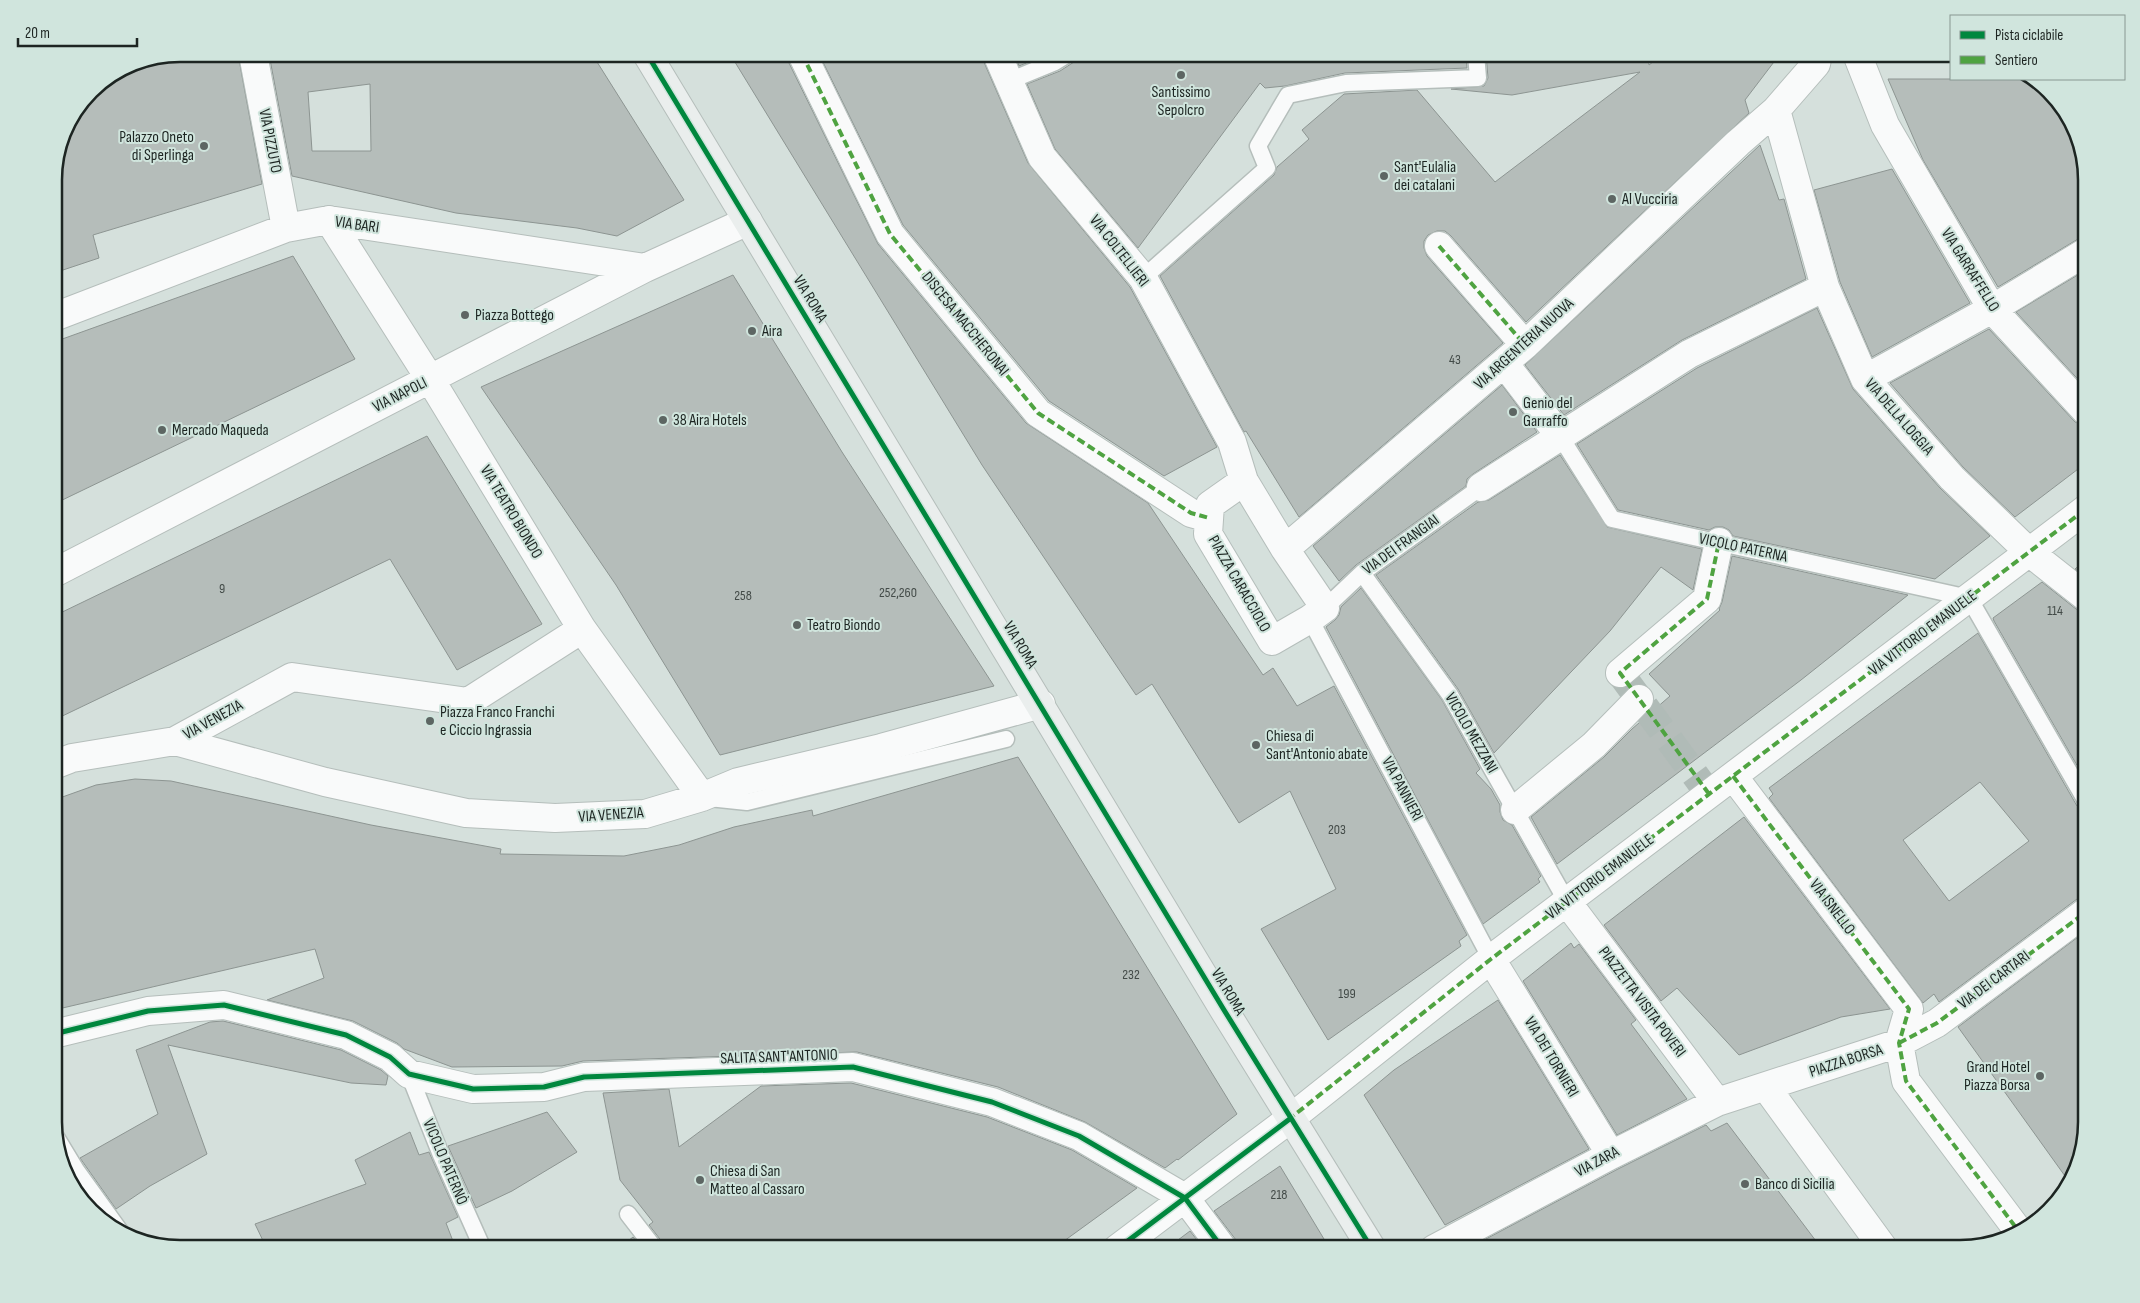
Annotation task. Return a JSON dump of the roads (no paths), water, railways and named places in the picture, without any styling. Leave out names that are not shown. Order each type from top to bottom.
[{"type":"street","name":"VIA PIZZUTO","points":[[255,62],[286,228]]},
{"type":"street","name":"VIA ROMA","points":[[652,62],[1224,1010],[1366,1240]]},
{"type":"street","name":"DISCESA MACCHERONAI","points":[[806,62],[890,234],[1038,413],[1191,514],[1209,518]]},
{"type":"street","name":"VIA COLTELLIERI","points":[[1001,62],[1042,158],[1143,278],[1232,442],[1244,481]]},
{"type":"street","name":"VIA ARGENTERIA NUOVA","points":[[1285,549],[1525,345],[1776,110],[1816,62]]},
{"type":"street","name":"VIA GARRAFFELLO","points":[[1860,62],[1885,125],[1992,310],[2077,402]]},
{"type":"street","name":"VIA DELLA LOGGIA","points":[[1776,110],[1825,287],[1865,379],[1952,478],[2029,552],[2077,590]]},
{"type":"street","name":"VIA BARI","points":[[63,314],[286,228],[329,220],[645,268]]},
{"type":"street","name":"VIA TEATRO BIONDO","points":[[329,220],[430,379],[582,629],[702,797]]},
{"type":"street","name":"VIA NAPOLI","points":[[63,568],[645,268],[748,221]]},
{"type":"street","points":[[1440,246],[1525,345]]},
{"type":"street","points":[[1865,379],[1992,310],[2077,257]]},
{"type":"street","points":[[1481,487],[1689,354],[1825,287]]},
{"type":"street","points":[[1504,363],[1560,436]]},
{"type":"street","name":"PIAZZA CARACCIOLO","points":[[1244,481],[1210,505],[1208,534],[1272,641],[1317,614]]},
{"type":"street","points":[[1244,481],[1285,549],[1317,614]]},
{"type":"street","name":"VIA VITTORIO EMANUELE","points":[[1129,1240],[1291,1118],[1502,951],[2077,516]]},
{"type":"street","points":[[1620,673],[1707,598],[1719,542]]},
{"type":"street","name":"VIA VENEZIA","points":[[63,762],[72,758],[175,741],[292,677],[468,702],[582,629]]},
{"type":"street","points":[[1515,810],[1594,745],[1639,699]]},
{"type":"street","name":"VIA VENEZIA","points":[[175,741],[325,782],[466,813],[555,818],[645,814],[702,797],[738,782],[899,743],[1041,704]]},
{"type":"street","name":"VIA ISNELLO","points":[[1733,776],[1909,1009],[1899,1043]]},
{"type":"street","name":"PIAZZETTA VISITA POVERI","points":[[1567,902],[1717,1102]]},
{"type":"street","name":"VIA DEI CARTARI","points":[[1899,1043],[1938,1023],[2078,918]]},
{"type":"street","name":"VIA DEI TORNIERI","points":[[1502,951],[1611,1155]]},
{"type":"street","points":[[63,1032],[148,1011],[224,1005],[346,1035],[390,1057],[410,1074]]},
{"type":"street","name":"PIAZZA BORSA","points":[[1766,1087],[1899,1043],[1906,1080],[2015,1227]]},
{"type":"street","name":"SALITA SANT'ANTONIO","points":[[410,1074],[473,1089],[544,1087],[584,1077],[853,1067],[992,1102],[1079,1136],[1185,1198]]},
{"type":"street","points":[[1766,1087],[1877,1240]]},
{"type":"street","name":"VIA ZARA","points":[[1451,1240],[1611,1155],[1717,1102],[1766,1087]]},
{"type":"street","points":[[1185,1198],[1216,1240]]},
{"type":"lane","points":[[1009,81],[1055,62]]},
{"type":"lane","points":[[1143,278],[1267,168],[1258,146],[1288,95],[1346,82],[1478,78],[1477,62]]},
{"type":"lane","name":"VICOLO PATERNA","points":[[1560,436],[1612,519],[1969,598]]},
{"type":"lane","name":"VIA DEI FRANGIAI","points":[[1317,614],[1362,573],[1481,487]]},
{"type":"lane","name":"VICOLO MEZZANI","points":[[1362,573],[1450,695],[1567,902]]},
{"type":"lane","points":[[1969,598],[2078,787]]},
{"type":"lane","name":"VIA PANNIERI","points":[[1317,614],[1502,951]]},
{"type":"lane","points":[[702,797],[747,802],[1006,740]]},
{"type":"lane","name":"VICOLO PATERNÒ","points":[[410,1074],[441,1155],[479,1240]]},
{"type":"lane","points":[[68,1156],[109,1216]]},
{"type":"lane","points":[[628,1214],[648,1240]]},
{"type":"tunnel","points":[[1620,673],[1709,794]]},
{"type":"place","name":"Santissimo Sepolcro","points":[[1181,75]]},
{"type":"place","name":"Palazzo Oneto di Sperlinga","points":[[204,146]]},
{"type":"place","name":"Sant'Eulalia dei catalani","points":[[1384,176]]},
{"type":"place","name":"Al Vucciria","points":[[1612,199]]},
{"type":"place","name":"Piazza Bottego","points":[[465,315]]},
{"type":"place","name":"Aira","points":[[752,331]]},
{"type":"place","name":"Genio del Garraffo","points":[[1513,412]]},
{"type":"place","name":"38 Aira Hotels","points":[[663,420]]},
{"type":"place","name":"Mercado Maqueda","points":[[162,430]]},
{"type":"place","name":"Teatro Biondo","points":[[797,625]]},
{"type":"place","name":"Piazza Franco Franchi e Ciccio Ingrassia","points":[[430,721]]},
{"type":"place","name":"Chiesa di Sant'Antonio abate","points":[[1256,745]]},
{"type":"place","name":"Grand Hotel Piazza Borsa","points":[[2040,1076]]},
{"type":"place","name":"Chiesa di San Matteo al Cassaro","points":[[700,1180]]},
{"type":"place","name":"Banco di Sicilia","points":[[1745,1184]]}]
